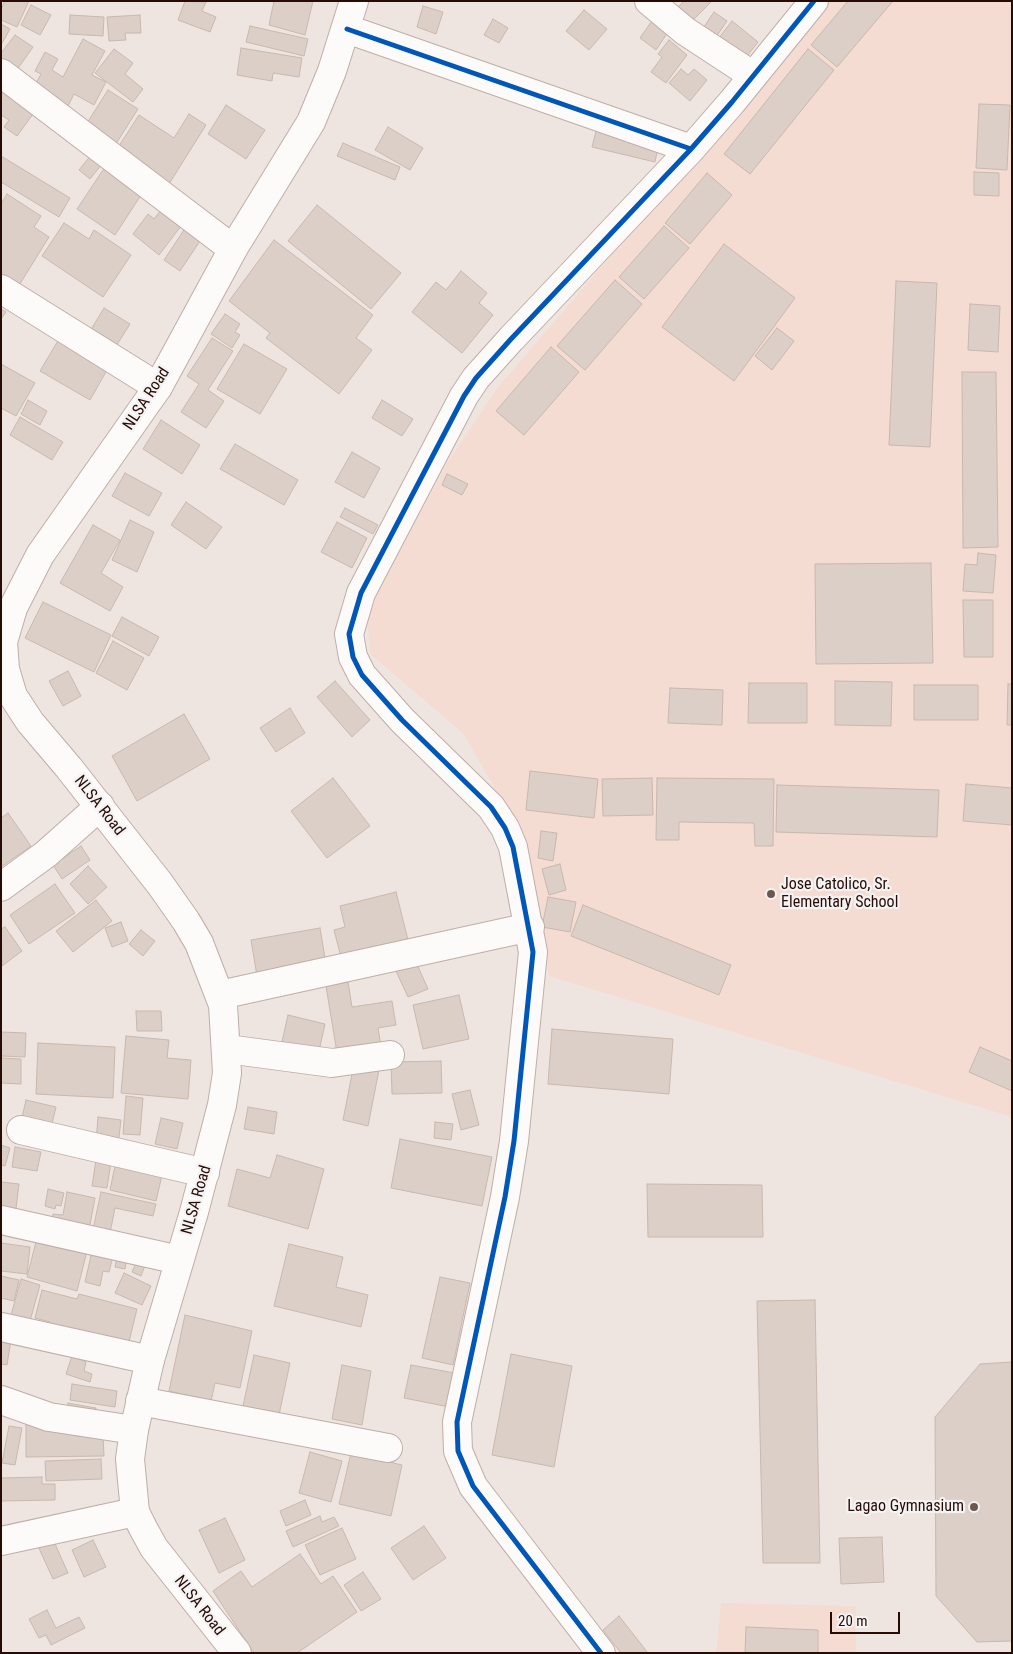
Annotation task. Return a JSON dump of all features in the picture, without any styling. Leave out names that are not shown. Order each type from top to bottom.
[{"type":"street","name":"NLSA Road","points":[[236,1653],[154,1548],[135,1512],[130,1459],[134,1430],[150,1360],[205,1173],[222,1105],[227,1073],[223,1006],[199,943],[160,884],[100,806],[30,722],[7,699],[2,642],[13,608],[40,555],[158,387],[233,249],[311,122],[346,28],[354,1]]},
{"type":"street","points":[[648,1],[685,31],[752,75]]},
{"type":"street","points":[[601,1653],[473,1486],[458,1451],[458,1422],[505,1197],[514,1141],[533,952],[530,927],[513,847],[505,828],[491,807],[402,720],[362,675],[353,657],[348,634],[361,593],[464,396],[511,339],[691,149],[814,1]]},
{"type":"street","points":[[346,28],[691,149]]},
{"type":"street","points":[[1,73],[233,249]]},
{"type":"street","points":[[1,289],[158,387]]},
{"type":"street","points":[[1,888],[46,854],[100,806]]},
{"type":"street","points":[[220,995],[530,927]]},
{"type":"street","points":[[227,1049],[332,1063],[390,1055]]},
{"type":"street","points":[[21,1130],[205,1173]]},
{"type":"street","points":[[1,1220],[179,1260]]},
{"type":"street","points":[[1,1326],[150,1360]]},
{"type":"street","points":[[1,1400],[49,1417],[134,1430]]},
{"type":"street","points":[[140,1401],[388,1448]]},
{"type":"street","points":[[1,1541],[135,1512]]},
{"type":"shaded area","points":[[830,1],[1012,1],[1012,1117],[549,976],[509,813],[463,733],[370,654],[367,612],[447,463],[498,387]]},
{"type":"shaded area","points":[[721,1603],[856,1606],[856,1653],[716,1653]]},
{"type":"building","points":[[5,1],[29,1],[17,27],[1,20],[1,9]]},
{"type":"building","points":[[185,1],[206,2],[202,11],[216,17],[210,32],[178,20]]},
{"type":"building","points":[[274,1],[313,1],[305,35],[269,25]]},
{"type":"building","points":[[684,1],[712,1],[692,21],[678,7]]},
{"type":"building","points":[[848,1],[893,1],[837,67],[811,45]]},
{"type":"building","points":[[31,5],[51,15],[40,35],[21,25]]},
{"type":"building","points":[[423,6],[443,12],[436,34],[417,27]]},
{"type":"building","points":[[584,10],[607,29],[589,50],[566,31]]},
{"type":"building","points":[[714,12],[727,21],[712,43],[699,34]]},
{"type":"building","points":[[70,15],[104,17],[103,36],[69,34]]},
{"type":"building","points":[[140,15],[141,33],[125,33],[126,40],[109,41],[107,17]]},
{"type":"building","points":[[656,15],[672,26],[656,50],[640,38]]},
{"type":"building","points":[[493,19],[508,28],[499,43],[484,35]]},
{"type":"building","points":[[732,21],[758,42],[744,60],[718,39]]},
{"type":"building","points":[[1,24],[10,29],[1,45]]},
{"type":"building","points":[[250,26],[308,39],[304,56],[246,42]]},
{"type":"building","points":[[15,35],[33,47],[14,74],[1,65],[1,53]]},
{"type":"building","points":[[83,39],[105,51],[92,75],[106,82],[94,105],[74,94],[68,106],[34,87],[41,74],[35,71],[45,52],[58,59],[52,70],[63,77]]},
{"type":"building","points":[[669,40],[687,55],[666,83],[651,72],[662,57],[658,54]]},
{"type":"building","points":[[241,48],[302,58],[299,77],[273,73],[272,81],[237,75]]},
{"type":"building","points":[[114,49],[133,63],[125,74],[143,89],[133,102],[95,73]]},
{"type":"building","points":[[808,49],[834,70],[750,174],[724,154]]},
{"type":"building","points":[[681,69],[688,75],[694,69],[707,80],[690,101],[669,83]]},
{"type":"building","points":[[1,88],[36,110],[17,136],[4,127],[9,120],[1,115]]},
{"type":"building","points":[[108,90],[138,109],[112,150],[82,131]]},
{"type":"building","points":[[979,104],[1010,105],[1007,170],[976,168]]},
{"type":"building","points":[[226,105],[265,130],[246,159],[208,134]]},
{"type":"building","points":[[189,114],[206,125],[169,184],[113,155],[139,115],[174,138]]},
{"type":"building","points":[[598,123],[660,138],[655,162],[592,147]]},
{"type":"building","points":[[388,127],[423,148],[410,170],[375,150]]},
{"type":"building","points":[[343,143],[400,167],[395,180],[337,156]]},
{"type":"building","points":[[91,155],[102,164],[90,179],[79,170]]},
{"type":"building","points":[[1,156],[70,198],[59,217],[1,182]]},
{"type":"building","points":[[107,164],[145,189],[115,235],[77,209]]},
{"type":"building","points":[[974,172],[999,173],[999,196],[974,195]]},
{"type":"building","points":[[707,173],[732,195],[690,244],[665,223]]},
{"type":"building","points":[[7,194],[41,216],[34,227],[49,237],[18,287],[1,276],[1,204]]},
{"type":"building","points":[[317,205],[401,273],[371,309],[288,241]]},
{"type":"building","points":[[161,210],[181,226],[159,255],[133,234],[148,214],[154,219]]},
{"type":"building","points":[[64,223],[89,239],[94,230],[131,255],[103,297],[42,256]]},
{"type":"building","points":[[664,226],[689,248],[644,299],[619,277]]},
{"type":"building","points":[[184,230],[200,241],[180,271],[164,260]]},
{"type":"building","points":[[274,240],[373,315],[356,338],[372,350],[339,394],[266,338],[270,333],[229,301]]},
{"type":"building","points":[[724,244],[795,298],[734,381],[662,327]]},
{"type":"building","points":[[461,271],[487,293],[479,303],[493,315],[462,353],[412,312],[436,282],[446,290]]},
{"type":"building","points":[[615,280],[642,304],[585,370],[557,346]]},
{"type":"building","points":[[896,281],[937,283],[930,447],[889,445]]},
{"type":"building","points":[[970,304],[1000,306],[998,352],[968,350]]},
{"type":"building","points":[[104,308],[130,324],[113,351],[87,336]]},
{"type":"building","points":[[1,309],[6,312],[1,319]]},
{"type":"building","points":[[225,314],[240,324],[235,332],[240,335],[232,348],[211,334]]},
{"type":"building","points":[[777,328],[794,341],[772,370],[755,356]]},
{"type":"building","points":[[62,334],[111,363],[90,400],[40,371]]},
{"type":"building","points":[[212,338],[233,351],[208,390],[224,401],[206,428],[181,412],[199,384],[187,376]]},
{"type":"building","points":[[244,344],[287,369],[260,414],[217,389]]},
{"type":"building","points":[[551,347],[579,372],[524,435],[496,411]]},
{"type":"building","points":[[1,364],[35,383],[16,416],[1,408]]},
{"type":"building","points":[[962,372],[996,372],[998,547],[963,548]]},
{"type":"building","points":[[28,400],[47,411],[40,425],[21,414]]},
{"type":"building","points":[[382,400],[413,419],[402,436],[372,418]]},
{"type":"building","points":[[20,417],[63,442],[52,460],[10,435]]},
{"type":"building","points":[[161,420],[200,445],[182,474],[143,449]]},
{"type":"building","points":[[235,444],[298,480],[284,505],[220,469]]},
{"type":"building","points":[[352,452],[380,468],[364,498],[335,482]]},
{"type":"building","points":[[125,473],[162,493],[149,516],[112,496]]},
{"type":"building","points":[[447,474],[468,484],[462,495],[442,485]]},
{"type":"building","points":[[186,502],[222,527],[206,549],[171,525]]},
{"type":"building","points":[[345,508],[378,525],[373,534],[340,517]]},
{"type":"building","points":[[130,520],[154,532],[137,572],[112,560]]},
{"type":"building","points":[[337,522],[367,538],[352,568],[321,552]]},
{"type":"building","points":[[93,525],[120,540],[101,573],[123,587],[110,611],[60,583]]},
{"type":"building","points":[[978,553],[996,555],[993,593],[963,591],[965,564],[977,565]]},
{"type":"building","points":[[931,563],[933,663],[816,664],[815,564]]},
{"type":"building","points":[[963,600],[993,600],[993,657],[964,657]]},
{"type":"building","points":[[43,602],[111,635],[94,672],[25,638]]},
{"type":"building","points":[[122,617],[159,637],[149,656],[112,636]]},
{"type":"building","points":[[113,641],[144,658],[127,690],[96,673]]},
{"type":"building","points":[[68,671],[81,696],[63,706],[49,681]]},
{"type":"building","points":[[335,681],[370,720],[352,737],[317,697]]},
{"type":"building","points":[[835,681],[892,682],[891,726],[835,725]]},
{"type":"building","points":[[749,683],[807,683],[807,723],[748,723]]},
{"type":"building","points":[[1008,684],[1012,684],[1012,725],[1007,725]]},
{"type":"building","points":[[914,685],[978,685],[978,720],[914,720]]},
{"type":"building","points":[[670,688],[723,690],[722,725],[668,723]]},
{"type":"building","points":[[290,708],[305,733],[276,752],[260,728]]},
{"type":"building","points":[[184,714],[210,759],[137,801],[112,756]]},
{"type":"building","points":[[530,771],[598,779],[594,818],[526,810]]},
{"type":"building","points":[[333,778],[370,826],[327,858],[291,811]]},
{"type":"building","points":[[652,778],[653,815],[603,816],[602,779]]},
{"type":"building","points":[[657,778],[774,779],[773,846],[755,846],[754,823],[679,822],[679,840],[656,840]]},
{"type":"building","points":[[966,784],[1012,788],[1012,825],[963,821]]},
{"type":"building","points":[[777,785],[939,790],[937,837],[776,832]]},
{"type":"building","points":[[8,813],[31,846],[1,867],[1,818]]},
{"type":"building","points":[[541,831],[557,833],[553,861],[538,858]]},
{"type":"building","points":[[81,846],[90,860],[62,879],[53,865]]},
{"type":"building","points":[[560,864],[566,890],[549,895],[542,869]]},
{"type":"building","points":[[88,866],[107,887],[88,904],[70,884]]},
{"type":"building","points":[[55,884],[75,913],[29,944],[10,915]]},
{"type":"building","points":[[396,892],[409,944],[342,961],[334,930],[345,927],[340,906]]},
{"type":"building","points":[[548,897],[576,902],[570,932],[542,927]]},
{"type":"building","points":[[96,900],[112,921],[73,952],[56,931]]},
{"type":"building","points":[[583,905],[731,965],[719,995],[571,936]]},
{"type":"building","points":[[121,922],[128,941],[112,947],[105,928]]},
{"type":"building","points":[[5,927],[22,951],[2,966],[1,929]]},
{"type":"building","points":[[320,928],[326,964],[257,976],[251,940]]},
{"type":"building","points":[[141,930],[155,941],[143,956],[129,944]]},
{"type":"building","points":[[416,962],[428,989],[408,997],[396,971]]},
{"type":"building","points":[[348,982],[352,1007],[392,1001],[396,1025],[378,1028],[381,1046],[337,1053],[326,986]]},
{"type":"building","points":[[459,995],[469,1039],[423,1049],[413,1005]]},
{"type":"building","points":[[136,1011],[161,1011],[162,1031],[137,1031]]},
{"type":"building","points":[[288,1015],[325,1024],[319,1051],[282,1042]]},
{"type":"building","points":[[552,1029],[673,1039],[669,1094],[548,1084]]},
{"type":"building","points":[[1,1032],[26,1033],[25,1057],[1,1056]]},
{"type":"building","points":[[126,1036],[169,1040],[167,1058],[191,1060],[188,1099],[121,1093]]},
{"type":"building","points":[[38,1043],[115,1047],[113,1098],[36,1094]]},
{"type":"building","points":[[980,1047],[1012,1061],[1012,1091],[969,1072]]},
{"type":"building","points":[[1,1058],[21,1059],[21,1084],[1,1083]]},
{"type":"building","points":[[441,1061],[442,1093],[392,1094],[391,1062]]},
{"type":"building","points":[[354,1064],[379,1070],[368,1126],[343,1120]]},
{"type":"building","points":[[470,1090],[479,1125],[461,1130],[452,1094]]},
{"type":"building","points":[[126,1096],[143,1098],[140,1135],[123,1134]]},
{"type":"building","points":[[26,1100],[56,1107],[51,1128],[21,1122]]},
{"type":"building","points":[[248,1107],[277,1112],[274,1134],[244,1129]]},
{"type":"building","points":[[98,1117],[121,1120],[118,1145],[96,1142]]},
{"type":"building","points":[[161,1118],[183,1123],[177,1149],[155,1144]]},
{"type":"building","points":[[435,1122],[453,1124],[451,1140],[434,1138]]},
{"type":"building","points":[[400,1139],[492,1157],[482,1206],[391,1188]]},
{"type":"building","points":[[1,1145],[10,1148],[5,1166],[1,1165]]},
{"type":"building","points":[[15,1147],[41,1152],[37,1171],[12,1167]]},
{"type":"building","points":[[277,1155],[324,1169],[308,1229],[228,1206],[237,1169],[270,1178]]},
{"type":"building","points":[[96,1160],[111,1162],[107,1188],[92,1186]]},
{"type":"building","points":[[116,1161],[163,1171],[156,1201],[110,1190]]},
{"type":"building","points":[[1,1182],[19,1184],[16,1209],[1,1207]]},
{"type":"building","points":[[647,1184],[762,1185],[763,1237],[648,1237]]},
{"type":"building","points":[[48,1189],[64,1193],[61,1206],[56,1205],[55,1209],[45,1206]]},
{"type":"building","points":[[67,1192],[95,1198],[89,1230],[52,1223],[53,1214],[63,1215]]},
{"type":"building","points":[[101,1192],[156,1204],[153,1216],[115,1208],[109,1238],[92,1234]]},
{"type":"building","points":[[37,1238],[87,1251],[77,1291],[27,1277]]},
{"type":"building","points":[[1,1243],[30,1247],[27,1274],[1,1271]]},
{"type":"building","points":[[289,1244],[343,1257],[336,1287],[368,1295],[361,1327],[274,1306]]},
{"type":"building","points":[[93,1247],[114,1252],[109,1272],[103,1271],[100,1286],[85,1282]]},
{"type":"building","points":[[118,1252],[128,1254],[125,1269],[115,1267]]},
{"type":"building","points":[[139,1256],[147,1260],[141,1276],[132,1272]]},
{"type":"building","points":[[124,1273],[151,1286],[142,1305],[115,1293]]},
{"type":"building","points":[[1,1276],[19,1280],[14,1301],[1,1298]]},
{"type":"building","points":[[440,1277],[470,1283],[453,1365],[422,1358]]},
{"type":"building","points":[[21,1279],[40,1285],[27,1332],[8,1326]]},
{"type":"building","points":[[42,1290],[77,1299],[79,1294],[137,1309],[127,1350],[48,1330],[50,1322],[35,1318]]},
{"type":"building","points":[[815,1300],[820,1563],[763,1563],[757,1301]]},
{"type":"building","points":[[185,1315],[252,1331],[240,1388],[215,1383],[211,1401],[169,1391]]},
{"type":"building","points":[[1,1338],[11,1340],[7,1365],[1,1364]]},
{"type":"building","points":[[511,1354],[572,1366],[554,1467],[492,1455]]},
{"type":"building","points":[[254,1355],[290,1363],[279,1415],[243,1406]]},
{"type":"building","points":[[72,1356],[86,1362],[84,1371],[92,1374],[90,1382],[66,1374]]},
{"type":"building","name":"Lagao Gymnasium","points":[[1012,1362],[1012,1641],[977,1642],[936,1596],[935,1417],[980,1364]]},
{"type":"building","points":[[342,1365],[371,1371],[362,1425],[332,1419]]},
{"type":"building","points":[[411,1365],[460,1374],[454,1408],[404,1398]]},
{"type":"building","points":[[72,1384],[117,1391],[115,1407],[70,1400]]},
{"type":"building","points":[[68,1403],[96,1408],[93,1419],[66,1413]]},
{"type":"building","points":[[26,1425],[78,1425],[78,1436],[103,1436],[104,1456],[26,1457]]},
{"type":"building","points":[[9,1426],[22,1428],[15,1465],[2,1463]]},
{"type":"building","points":[[310,1452],[342,1461],[331,1502],[299,1493]]},
{"type":"building","points":[[351,1453],[402,1465],[391,1516],[339,1504]]},
{"type":"building","points":[[101,1459],[102,1479],[46,1481],[45,1461]]},
{"type":"building","points":[[42,1477],[42,1484],[55,1484],[55,1500],[1,1501],[1,1478]]},
{"type":"building","points":[[305,1500],[311,1515],[286,1526],[280,1511]]},
{"type":"building","points":[[320,1516],[322,1522],[334,1517],[339,1526],[293,1547],[286,1531]]},
{"type":"building","points":[[225,1518],[245,1560],[219,1573],[199,1530]]},
{"type":"building","points":[[424,1526],[446,1558],[413,1580],[391,1548]]},
{"type":"building","points":[[342,1528],[356,1559],[320,1575],[305,1545]]},
{"type":"building","points":[[52,1537],[68,1573],[53,1579],[37,1544]]},
{"type":"building","points":[[882,1537],[884,1582],[841,1584],[839,1538]]},
{"type":"building","points":[[93,1540],[106,1567],[84,1577],[72,1550]]},
{"type":"building","points":[[300,1554],[321,1584],[333,1576],[357,1612],[297,1653],[254,1653],[213,1591],[241,1571],[252,1587]]},
{"type":"building","points":[[363,1572],[381,1599],[361,1611],[344,1585]]},
{"type":"building","points":[[47,1610],[56,1628],[79,1617],[85,1628],[51,1645],[46,1635],[39,1638],[29,1619]]},
{"type":"building","points":[[619,1616],[648,1653],[621,1653],[603,1630]]},
{"type":"building","points":[[746,1627],[818,1630],[818,1653],[745,1653]]},
{"type":"cycle path","points":[[601,1653],[473,1486],[458,1451],[457,1422],[505,1197],[514,1141],[533,952],[513,847],[505,828],[491,807],[402,720],[362,675],[353,657],[349,634],[361,593],[464,396],[476,378],[691,149],[814,1]]},
{"type":"cycle path","points":[[347,29],[691,149]]},
{"type":"place","name":"Jose Catolico, Sr. Elementary School","points":[[771,894]]},
{"type":"place","name":"Lagao Gymnasium","points":[[974,1507]]}]
